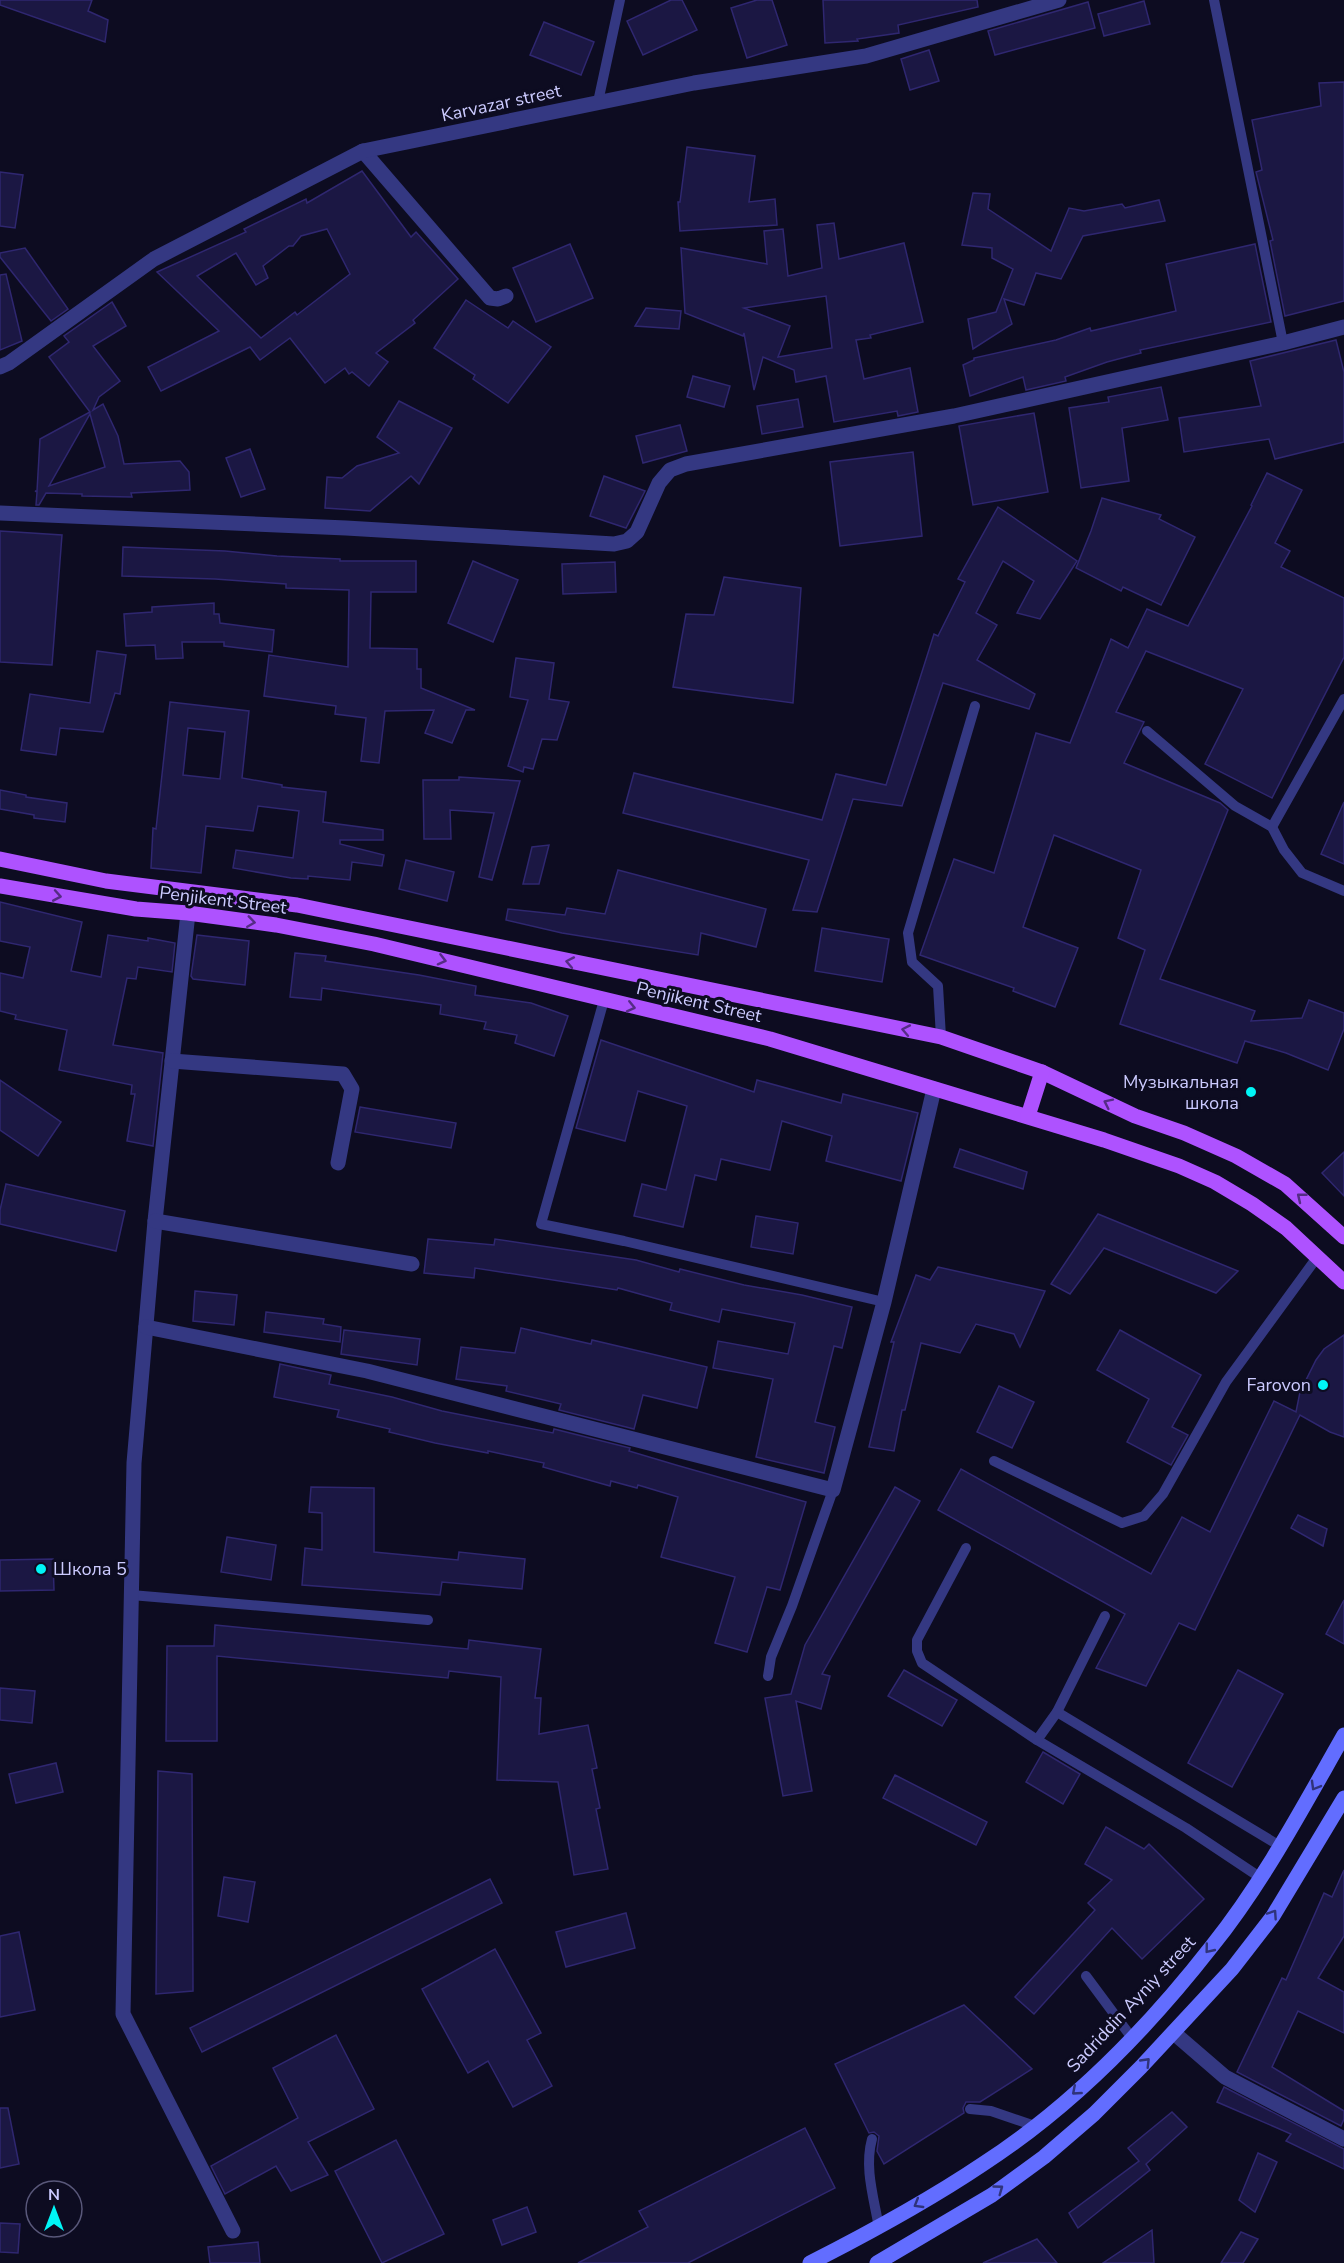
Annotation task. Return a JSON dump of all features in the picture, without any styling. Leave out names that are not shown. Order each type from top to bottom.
[{"type":"main road","name":"Penjikent Street","points":[[0,859],[106,881],[297,905],[941,1037],[1042,1072],[1135,1116],[1210,1143],[1285,1184],[1309,1203],[1344,1237]]},
{"type":"main road","name":"Penjikent Street","points":[[0,886],[135,909],[188,913],[276,925],[374,944],[770,1039],[1028,1116],[1151,1156],[1215,1182],[1286,1228],[1344,1282]]},
{"type":"main road","points":[[1028,1116],[1042,1072]]},
{"type":"main road","name":"Sadriddin Ayniy street","points":[[810,2263],[879,2228],[984,2164],[1035,2126],[1082,2086],[1132,2038],[1213,1946],[1261,1878],[1344,1735]]},
{"type":"main road","points":[[879,2263],[992,2195],[1044,2157],[1094,2114],[1174,2033],[1232,1969],[1273,1916],[1344,1798]]},
{"type":"street","name":"Karvazar street","points":[[0,367],[9,363],[154,259],[363,151],[694,83],[866,56],[1059,0]]},
{"type":"street","points":[[363,151],[490,298],[498,299],[506,296]]},
{"type":"street","points":[[0,513],[346,528],[614,544],[627,542],[637,532],[659,483],[670,470],[686,464],[954,416],[1283,343],[1344,327]]},
{"type":"street","points":[[188,913],[134,1463],[123,2013],[233,2231]]},
{"type":"street","points":[[172,1061],[343,1074],[352,1089],[338,1163]]},
{"type":"street","points":[[146,1327],[367,1371],[833,1490],[884,1302],[934,1089]]},
{"type":"street","points":[[156,1221],[412,1264]]},
{"type":"street","points":[[1174,2033],[1225,2077],[1344,2139]]},
{"type":"lane","points":[[598,102],[620,0]]},
{"type":"lane","points":[[1214,0],[1283,343]]},
{"type":"lane","points":[[1272,827],[1344,699]]},
{"type":"lane","points":[[941,1037],[938,987],[912,962],[908,933],[975,706]]},
{"type":"lane","points":[[1146,731],[1235,806],[1272,827],[1284,850],[1302,873],[1344,891]]},
{"type":"lane","points":[[604,1000],[541,1224],[884,1302]]},
{"type":"lane","points":[[994,1461],[1122,1522],[1144,1516],[1163,1494],[1227,1382],[1318,1256]]},
{"type":"lane","points":[[768,1676],[771,1657],[792,1606],[833,1490]]},
{"type":"lane","points":[[966,1548],[917,1640],[917,1652],[922,1663],[1037,1740],[1186,1828],[1261,1878]]},
{"type":"lane","points":[[131,1595],[428,1620]]},
{"type":"lane","points":[[1037,1740],[1057,1712],[1105,1616]]},
{"type":"lane","points":[[1057,1712],[1280,1846]]},
{"type":"lane","points":[[1086,1976],[1132,2038]]},
{"type":"lane","points":[[970,2109],[991,2111],[1035,2126]]},
{"type":"lane","points":[[872,2139],[868,2152],[868,2168],[879,2228]]},
{"type":"building","points":[[0,0],[92,0],[88,11],[108,20],[105,42],[0,5]]},
{"type":"building","points":[[671,0],[682,0],[697,30],[643,55],[627,21]]},
{"type":"building","points":[[757,0],[772,0],[787,45],[747,58],[731,8]]},
{"type":"building","points":[[823,0],[977,0],[978,7],[898,25],[899,33],[857,39],[858,41],[825,43]]},
{"type":"building","points":[[1144,1],[1150,24],[1104,36],[1098,14]]},
{"type":"building","points":[[1088,2],[1095,28],[995,55],[988,31]]},
{"type":"building","points":[[544,22],[594,42],[581,75],[530,55]]},
{"type":"building","points":[[929,50],[939,81],[910,90],[901,59]]},
{"type":"building","points":[[1344,82],[1344,301],[1285,316],[1270,241],[1273,240],[1256,172],[1262,170],[1252,120],[1321,106],[1319,83]]},
{"type":"building","points":[[687,147],[755,156],[749,202],[775,199],[777,225],[680,231],[678,202],[680,202]]},
{"type":"building","points":[[362,171],[411,237],[416,232],[458,279],[413,320],[415,323],[376,353],[388,362],[369,386],[352,372],[349,374],[345,368],[325,383],[290,338],[260,360],[250,347],[161,391],[148,367],[219,331],[157,272],[246,232],[244,229],[306,199],[307,203]],"holes":[[[327,229],[350,274],[297,315],[295,312],[261,338],[197,276],[236,253],[256,285],[268,278],[263,266],[289,246],[293,246],[301,236]]]},
{"type":"building","points":[[0,172],[23,175],[15,228],[0,226]]},
{"type":"building","points":[[973,193],[990,194],[988,209],[1051,251],[1069,208],[1084,211],[1122,204],[1125,208],[1159,200],[1165,221],[1083,236],[1061,279],[1036,273],[1024,305],[1004,299],[1012,324],[973,349],[968,319],[996,312],[1013,269],[992,258],[992,248],[962,245]]},
{"type":"building","points":[[834,223],[839,259],[904,243],[923,322],[870,335],[871,338],[856,340],[864,379],[910,368],[918,412],[898,416],[897,411],[834,422],[826,376],[796,382],[794,370],[763,357],[754,390],[744,333],[743,336],[685,313],[681,248],[767,264],[764,231],[783,229],[788,276],[822,268],[817,225]],"holes":[[[826,296],[832,348],[778,357],[790,326],[744,308]]]},
{"type":"building","points":[[570,244],[593,298],[536,322],[513,268]]},
{"type":"building","points":[[1255,244],[1271,322],[1140,350],[1141,353],[1065,377],[1066,381],[1026,390],[1023,377],[970,396],[963,365],[974,358],[1056,340],[1090,328],[1091,331],[1176,311],[1166,264]]},
{"type":"building","points":[[25,248],[68,309],[51,321],[0,257],[0,253]]},
{"type":"building","points":[[6,274],[22,341],[0,350],[0,275]]},
{"type":"building","points":[[466,300],[508,328],[513,321],[551,347],[508,403],[473,379],[475,375],[434,348]]},
{"type":"building","points":[[112,302],[126,326],[93,346],[120,381],[99,397],[93,410],[103,404],[118,436],[124,464],[180,461],[189,472],[190,490],[131,493],[132,497],[46,493],[39,505],[36,505],[37,492],[35,491],[37,491],[40,439],[90,412],[49,357],[69,342],[64,336]],"holes":[[[90,414],[105,467],[49,486]]]},
{"type":"building","points":[[646,308],[681,311],[679,329],[635,326]]},
{"type":"building","points":[[1336,340],[1344,372],[1344,442],[1275,459],[1269,439],[1184,452],[1179,418],[1261,406],[1250,361]]},
{"type":"building","points":[[693,376],[730,386],[724,407],[687,397]]},
{"type":"building","points":[[1161,387],[1168,420],[1122,428],[1129,481],[1081,488],[1069,408],[1109,402],[1108,397]]},
{"type":"building","points":[[798,399],[803,427],[762,434],[757,406]]},
{"type":"building","points":[[399,401],[452,428],[419,484],[411,476],[370,511],[325,508],[327,477],[342,478],[357,466],[399,453],[377,437]]},
{"type":"building","points":[[1034,413],[1048,492],[973,505],[959,426]]},
{"type":"building","points":[[680,425],[687,451],[643,463],[636,436]]},
{"type":"building","points":[[250,449],[265,489],[241,497],[226,458]]},
{"type":"building","points":[[913,452],[922,536],[840,546],[830,462]]},
{"type":"building","points":[[1267,473],[1302,490],[1275,543],[1290,551],[1281,567],[1344,598],[1344,657],[1272,798],[1205,764],[1243,689],[1146,651],[1116,712],[1144,722],[1124,763],[1220,803],[1228,810],[1160,979],[1255,1011],[1251,1021],[1302,1018],[1309,1000],[1344,1013],[1344,1029],[1328,1070],[1286,1053],[1245,1041],[1237,1063],[1120,1024],[1145,950],[1118,938],[1141,870],[1054,835],[1023,927],[1078,948],[1055,1007],[1013,991],[1014,988],[920,955],[954,859],[994,873],[1036,733],[1070,743],[1111,639],[1128,648],[1147,609],[1188,626],[1252,506]]},
{"type":"building","points":[[604,476],[645,491],[626,528],[590,516]]},
{"type":"building","points":[[1102,498],[1161,515],[1159,519],[1195,537],[1161,605],[1123,587],[1121,591],[1076,568]]},
{"type":"building","points":[[998,507],[1077,561],[1040,619],[1017,613],[1034,581],[1003,561],[976,613],[997,625],[977,660],[1035,694],[1029,709],[943,683],[902,806],[853,799],[817,912],[793,910],[809,860],[623,813],[634,773],[822,820],[836,774],[886,785],[934,634],[938,636],[965,582],[958,579]]},
{"type":"building","points":[[0,531],[62,535],[52,665],[0,662]]},
{"type":"building","points":[[123,547],[225,551],[340,559],[340,561],[416,561],[416,592],[371,592],[370,648],[417,649],[417,669],[421,669],[421,688],[475,710],[466,710],[452,743],[425,733],[434,710],[385,711],[379,763],[361,761],[366,718],[335,714],[336,706],[264,696],[269,655],[348,667],[349,590],[286,588],[286,584],[215,579],[122,576]]},
{"type":"building","points":[[473,561],[518,580],[493,642],[448,623]]},
{"type":"building","points":[[615,562],[616,592],[563,594],[562,564]]},
{"type":"building","points":[[724,577],[801,588],[793,703],[673,687],[686,614],[714,615]]},
{"type":"building","points":[[214,603],[214,614],[219,614],[220,623],[274,630],[272,652],[224,646],[224,642],[182,642],[183,658],[156,659],[155,645],[126,646],[124,614],[152,612],[152,607]]},
{"type":"building","points":[[97,651],[126,655],[120,694],[115,693],[103,732],[60,728],[56,755],[21,750],[30,694],[90,703]]},
{"type":"building","points":[[516,658],[554,663],[549,699],[569,702],[557,740],[542,739],[533,769],[524,767],[523,772],[508,766],[528,700],[510,697]]},
{"type":"building","points":[[170,702],[249,711],[242,778],[282,785],[282,787],[326,792],[323,822],[383,830],[383,840],[340,840],[340,844],[384,855],[382,866],[352,862],[350,880],[308,876],[308,879],[291,878],[233,868],[236,850],[293,858],[299,811],[258,806],[253,831],[206,826],[201,873],[151,868],[153,828],[156,829]],"holes":[[[188,728],[225,732],[220,779],[183,775]]]},
{"type":"building","points":[[459,777],[520,781],[492,880],[479,877],[494,813],[450,810],[451,839],[424,839],[423,780],[459,780]]},
{"type":"building","points":[[0,790],[26,795],[26,797],[67,803],[65,822],[34,818],[34,815],[0,809]]},
{"type":"building","points":[[1344,802],[1344,864],[1321,854]]},
{"type":"building","points":[[549,845],[539,884],[523,884],[532,847]]},
{"type":"building","points":[[406,860],[454,872],[447,901],[399,889]]},
{"type":"building","points":[[618,870],[766,909],[756,947],[701,933],[698,955],[562,933],[506,920],[508,909],[565,915],[567,908],[605,914]]},
{"type":"building","points":[[0,902],[82,922],[71,971],[101,977],[108,935],[175,943],[172,972],[138,967],[136,979],[127,978],[113,1045],[163,1053],[153,1146],[127,1141],[135,1094],[131,1094],[132,1085],[59,1070],[67,1030],[15,1019],[16,1015],[0,1011],[0,973],[23,978],[30,947],[0,941]]},
{"type":"building","points":[[822,928],[889,939],[882,982],[815,971]]},
{"type":"building","points":[[197,935],[249,941],[245,985],[193,979],[191,976]]},
{"type":"building","points":[[295,953],[326,956],[325,961],[476,986],[475,995],[531,1003],[568,1016],[554,1056],[515,1043],[517,1035],[484,1029],[486,1022],[440,1014],[441,1005],[322,988],[321,1000],[290,997]]},
{"type":"building","points":[[601,1040],[754,1092],[757,1080],[841,1103],[843,1094],[918,1113],[901,1181],[826,1161],[832,1136],[782,1121],[770,1170],[721,1159],[716,1180],[695,1175],[683,1227],[634,1216],[642,1184],[666,1190],[687,1106],[638,1091],[625,1141],[576,1128]]},
{"type":"building","points":[[0,1080],[61,1122],[38,1156],[0,1130]]},
{"type":"building","points":[[360,1107],[456,1123],[451,1148],[355,1132]]},
{"type":"building","points":[[960,1149],[1027,1172],[1023,1189],[954,1167]]},
{"type":"building","points":[[1344,1152],[1344,1196],[1322,1173]]},
{"type":"building","points":[[6,1184],[125,1211],[116,1251],[0,1224],[0,1210]]},
{"type":"building","points":[[1098,1214],[1238,1271],[1216,1293],[1104,1248],[1070,1294],[1051,1284]]},
{"type":"building","points":[[756,1216],[798,1223],[793,1254],[751,1247]]},
{"type":"building","points":[[428,1239],[494,1245],[495,1239],[636,1260],[679,1272],[680,1269],[744,1285],[852,1307],[842,1348],[834,1346],[815,1422],[835,1427],[824,1473],[756,1457],[773,1379],[713,1368],[718,1341],[788,1354],[795,1323],[722,1309],[719,1322],[670,1310],[672,1303],[618,1288],[617,1290],[475,1268],[474,1278],[424,1273]]},
{"type":"building","points":[[938,1267],[1045,1291],[1020,1347],[1014,1334],[976,1324],[960,1353],[921,1343],[905,1410],[902,1410],[894,1451],[869,1447],[894,1342],[891,1342],[916,1275],[930,1280]]},
{"type":"building","points":[[195,1291],[237,1295],[234,1325],[193,1321]]},
{"type":"building","points":[[266,1312],[324,1319],[323,1324],[341,1327],[340,1342],[264,1332]]},
{"type":"building","points":[[521,1328],[591,1344],[592,1340],[707,1367],[697,1408],[643,1395],[634,1429],[559,1410],[561,1404],[506,1391],[507,1386],[456,1379],[461,1347],[515,1353]]},
{"type":"building","points":[[344,1330],[420,1339],[417,1365],[341,1354]]},
{"type":"building","points":[[1120,1330],[1201,1375],[1172,1427],[1188,1435],[1171,1465],[1127,1442],[1149,1399],[1097,1370]]},
{"type":"building","points":[[1344,1335],[1344,1437],[1300,1415],[1195,1630],[1179,1623],[1146,1686],[1096,1668],[1125,1614],[938,1510],[961,1469],[1151,1574],[1182,1517],[1210,1532],[1274,1401],[1296,1412],[1300,1392],[1316,1360],[1324,1349]]},
{"type":"building","points":[[280,1364],[331,1375],[329,1384],[392,1397],[442,1411],[553,1433],[554,1429],[630,1448],[629,1451],[806,1502],[780,1590],[767,1587],[747,1652],[715,1643],[735,1577],[661,1557],[678,1497],[638,1485],[637,1488],[611,1481],[610,1486],[543,1467],[544,1463],[389,1432],[390,1429],[337,1417],[339,1410],[274,1397]]},
{"type":"building","points":[[999,1386],[1034,1402],[1012,1448],[977,1432]]},
{"type":"building","points":[[311,1487],[374,1488],[374,1552],[458,1560],[459,1552],[525,1559],[522,1589],[442,1582],[440,1595],[302,1585],[305,1548],[322,1550],[322,1513],[309,1512]]},
{"type":"building","points":[[895,1487],[920,1501],[822,1674],[830,1676],[821,1709],[796,1701],[812,1791],[783,1796],[765,1698],[791,1694],[805,1645]]},
{"type":"building","points":[[1298,1515],[1327,1529],[1323,1546],[1291,1528]]},
{"type":"building","points":[[227,1537],[276,1545],[271,1580],[221,1572]]},
{"type":"building","points":[[53,1559],[54,1590],[0,1591],[0,1560]]},
{"type":"building","points":[[1344,1600],[1344,1644],[1326,1634]]},
{"type":"building","points":[[215,1625],[468,1649],[469,1640],[541,1649],[535,1698],[541,1698],[539,1734],[588,1725],[597,1768],[592,1769],[600,1808],[596,1809],[608,1869],[574,1875],[558,1782],[497,1780],[501,1677],[449,1671],[448,1678],[217,1656],[217,1741],[166,1741],[167,1646],[214,1646]]},
{"type":"building","points":[[904,1670],[957,1700],[942,1726],[888,1696]]},
{"type":"building","points":[[1238,1670],[1283,1694],[1232,1787],[1188,1763]]},
{"type":"building","points":[[0,1688],[35,1691],[32,1723],[0,1720]]},
{"type":"building","points":[[1043,1752],[1080,1774],[1063,1804],[1026,1782]]},
{"type":"building","points":[[56,1763],[63,1792],[16,1803],[9,1774]]},
{"type":"building","points":[[158,1771],[192,1774],[193,1991],[156,1994]]},
{"type":"building","points":[[895,1775],[987,1822],[976,1845],[883,1798]]},
{"type":"building","points":[[1106,1827],[1144,1849],[1149,1844],[1204,1899],[1142,1959],[1112,1928],[1034,2014],[1015,1997],[1095,1910],[1088,1903],[1112,1880],[1085,1864]]},
{"type":"building","points":[[1344,1870],[1344,1936],[1318,1978],[1344,1992],[1344,2033],[1298,2011],[1272,2067],[1344,2111],[1341,2126],[1237,2072],[1282,1978],[1286,1980],[1324,1893],[1332,1897]]},
{"type":"building","points":[[224,1877],[255,1882],[248,1922],[218,1916]]},
{"type":"building","points":[[490,1879],[502,1903],[202,2052],[190,2028]]},
{"type":"building","points":[[626,1913],[635,1948],[566,1967],[556,1932]]},
{"type":"building","points":[[19,1932],[35,2010],[0,2017],[0,1936]]},
{"type":"building","points":[[495,1949],[541,2033],[527,2040],[552,2086],[513,2107],[488,2061],[468,2073],[422,1989]]},
{"type":"building","points":[[964,2005],[1032,2069],[980,2102],[966,2102],[963,2108],[964,2113],[884,2164],[877,2151],[879,2136],[874,2132],[869,2133],[835,2064]]},
{"type":"building","points":[[336,2035],[374,2109],[308,2142],[328,2175],[291,2191],[276,2166],[225,2194],[211,2166],[298,2118],[273,2068]]},
{"type":"building","points":[[1224,2087],[1344,2149],[1344,2169],[1286,2141],[1291,2134],[1217,2102]]},
{"type":"building","points":[[0,2108],[8,2108],[19,2164],[0,2168]]},
{"type":"building","points":[[1172,2112],[1187,2127],[1146,2164],[1150,2170],[1078,2228],[1069,2213],[1139,2161],[1128,2148]]},
{"type":"building","points":[[805,2128],[835,2188],[688,2263],[578,2263],[648,2227],[639,2211]]},
{"type":"building","points":[[396,2140],[444,2234],[382,2263],[335,2171]]},
{"type":"building","points":[[1258,2153],[1277,2162],[1255,2212],[1239,2200]]},
{"type":"building","points":[[527,2207],[536,2232],[502,2245],[493,2220]]},
{"type":"building","points":[[0,2223],[20,2224],[18,2253],[0,2252]]},
{"type":"building","points":[[1152,2230],[1154,2263],[1103,2263]]},
{"type":"building","points":[[1241,2232],[1258,2239],[1243,2263],[1221,2263]]},
{"type":"building","points":[[1037,2239],[1057,2263],[983,2263]]},
{"type":"building","points":[[258,2242],[260,2263],[210,2263],[208,2247]]},
{"type":"place","name":"Музыкальная школа","points":[[1251,1092]]},
{"type":"place","name":"Farovon","points":[[1323,1385]]},
{"type":"place","name":"Школа 5","points":[[41,1569]]}]
